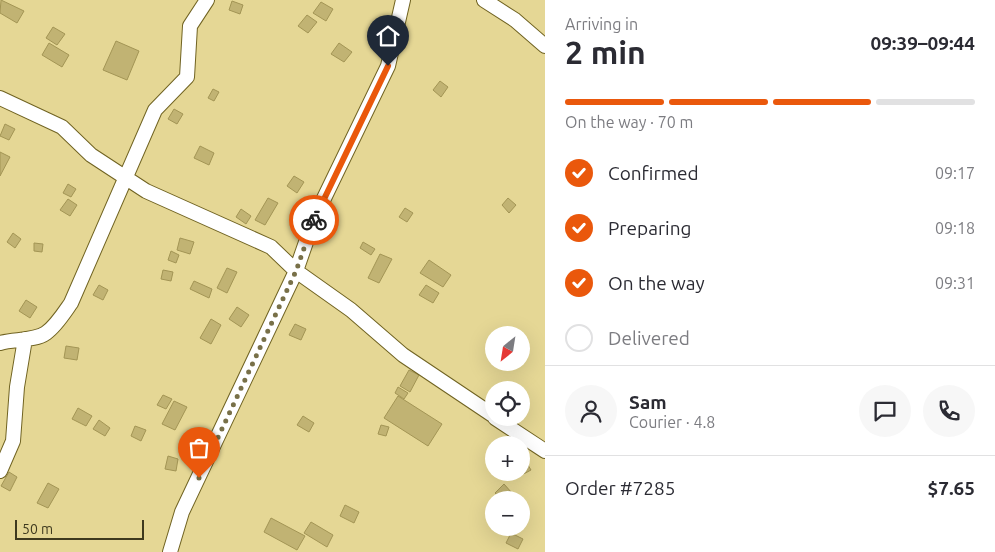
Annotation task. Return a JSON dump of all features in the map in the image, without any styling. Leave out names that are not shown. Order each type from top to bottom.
[{"type":"street","points":[[0,343],[45,334],[71,303],[156,110],[187,78],[190,26],[207,0]]},
{"type":"street","points":[[170,552],[182,512],[296,271],[314,219],[388,66],[403,0]]},
{"type":"street","points":[[484,0],[515,20],[545,46]]},
{"type":"street","points":[[0,98],[62,127],[91,155],[146,191],[271,247],[296,271],[350,310],[403,355],[485,411]]},
{"type":"street","points":[[0,471],[13,441],[17,387],[25,339]]},
{"type":"street","points":[[508,426],[545,451]]},
{"type":"building","points":[[1,0],[24,11],[17,23],[0,13]]},
{"type":"building","points":[[232,1],[243,5],[240,14],[229,10]]},
{"type":"building","points":[[321,2],[333,9],[326,21],[313,13]]},
{"type":"building","points":[[307,15],[317,22],[308,33],[298,26]]},
{"type":"building","points":[[53,27],[65,34],[57,45],[46,38]]},
{"type":"building","points":[[116,41],[139,51],[127,80],[103,70]]},
{"type":"building","points":[[49,43],[69,55],[62,67],[42,55]]},
{"type":"building","points":[[339,43],[352,52],[344,62],[331,54]]},
{"type":"building","points":[[440,81],[448,87],[441,97],[433,90]]},
{"type":"building","points":[[213,89],[219,92],[214,101],[208,98]]},
{"type":"building","points":[[174,109],[183,114],[177,124],[168,119]]},
{"type":"building","points":[[5,124],[15,129],[9,140],[0,136]]},
{"type":"building","points":[[200,146],[214,153],[209,165],[194,158]]},
{"type":"building","points":[[0,152],[10,157],[0,176]]},
{"type":"building","points":[[294,176],[304,182],[297,193],[287,186]]},
{"type":"building","points":[[68,184],[76,189],[71,197],[63,193]]},
{"type":"building","points":[[268,198],[278,203],[265,225],[255,220]]},
{"type":"building","points":[[508,198],[516,205],[509,213],[502,205]]},
{"type":"building","points":[[68,199],[77,205],[70,216],[60,210]]},
{"type":"building","points":[[405,208],[413,213],[407,222],[399,217]]},
{"type":"building","points":[[241,209],[251,216],[246,224],[236,217]]},
{"type":"building","points":[[13,233],[21,239],[15,248],[7,242]]},
{"type":"building","points":[[180,238],[194,242],[190,254],[177,250]]},
{"type":"building","points":[[363,242],[375,249],[371,255],[360,248]]},
{"type":"building","points":[[34,243],[43,244],[42,252],[34,251]]},
{"type":"building","points":[[171,251],[179,255],[176,263],[168,260]]},
{"type":"building","points":[[380,254],[392,259],[379,283],[368,278]]},
{"type":"building","points":[[429,260],[451,275],[443,287],[420,273]]},
{"type":"building","points":[[227,268],[237,272],[227,293],[217,288]]},
{"type":"building","points":[[163,270],[173,272],[171,281],[161,279]]},
{"type":"building","points":[[194,281],[212,289],[209,298],[190,289]]},
{"type":"building","points":[[99,285],[108,290],[103,300],[93,295]]},
{"type":"building","points":[[426,285],[439,293],[433,303],[419,295]]},
{"type":"building","points":[[26,300],[37,307],[30,318],[19,311]]},
{"type":"building","points":[[237,307],[249,315],[241,327],[229,319]]},
{"type":"building","points":[[211,319],[221,325],[211,344],[200,338]]},
{"type":"building","points":[[295,324],[306,329],[301,340],[289,335]]},
{"type":"building","points":[[66,346],[79,348],[77,360],[64,358]]},
{"type":"building","points":[[409,370],[419,375],[410,392],[400,386]]},
{"type":"building","points":[[398,387],[408,393],[404,399],[395,393]]},
{"type":"building","points":[[163,395],[172,399],[166,409],[157,405]]},
{"type":"building","points":[[398,396],[442,424],[428,446],[384,418]]},
{"type":"building","points":[[174,401],[187,407],[175,430],[162,424]]},
{"type":"building","points":[[78,408],[92,416],[86,426],[72,419]]},
{"type":"building","points":[[303,416],[314,423],[309,432],[297,425]]},
{"type":"building","points":[[99,420],[110,428],[105,436],[93,429]]},
{"type":"building","points":[[381,425],[389,427],[386,436],[378,434]]},
{"type":"building","points":[[135,426],[146,430],[141,441],[131,436]]},
{"type":"building","points":[[168,456],[178,459],[176,471],[165,469]]},
{"type":"building","points":[[9,472],[17,477],[10,491],[1,486]]},
{"type":"building","points":[[48,483],[59,489],[48,508],[37,503]]},
{"type":"building","points":[[504,484],[510,491],[497,491]]},
{"type":"building","points":[[345,505],[359,512],[354,523],[340,516]]},
{"type":"building","points":[[271,518],[305,536],[297,550],[264,532]]},
{"type":"building","points":[[311,522],[333,535],[327,547],[304,533]]},
{"type":"building","points":[[510,536],[517,536],[523,539],[518,549],[506,543]]},
{"type":"way so far","points":[[199,478],[296,271],[314,220]]},
{"type":"route","points":[[314,220],[388,66]]}]
